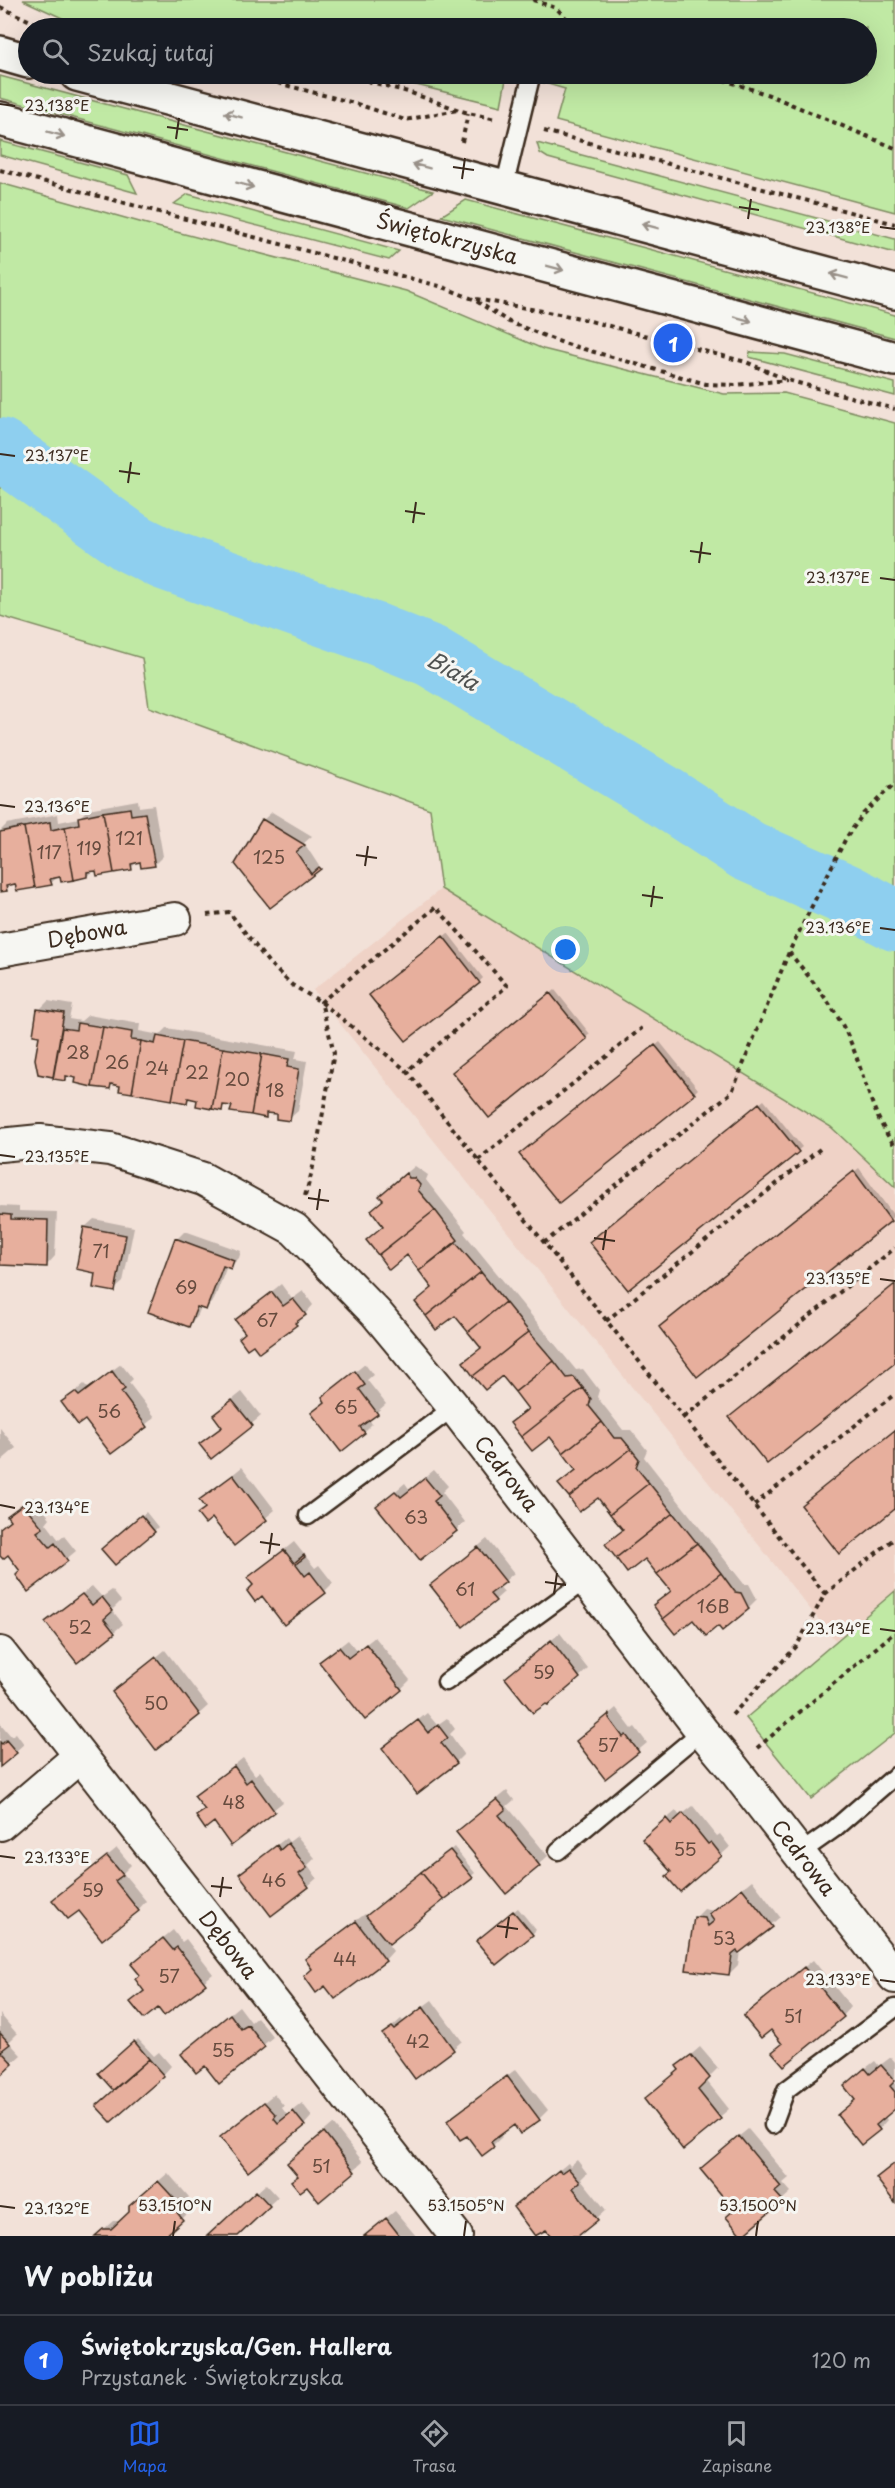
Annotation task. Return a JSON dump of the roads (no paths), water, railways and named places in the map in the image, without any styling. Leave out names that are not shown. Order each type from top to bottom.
[{"type":"main road","points":[[0,53],[18,58]]},
{"type":"main road","points":[[114,84],[895,292]]},
{"type":"main road","name":"Świętokrzyska","points":[[0,119],[895,360]]},
{"type":"street","name":"Dębowa","points":[[0,950],[175,919]]},
{"type":"street","name":"Cedrowa","points":[[0,1145],[40,1141],[110,1149],[203,1179],[294,1229],[376,1313],[454,1407],[705,1735],[734,1768],[895,1977]]},
{"type":"street","name":"Dębowa","points":[[0,1653],[456,2236]]},
{"type":"street","points":[[0,1824],[80,1756]]},
{"type":"lane","points":[[504,188],[529,84]]},
{"type":"lane","points":[[308,1516],[454,1407]]},
{"type":"lane","points":[[446,1682],[587,1579]]},
{"type":"lane","points":[[558,1851],[705,1735]]},
{"type":"lane","points":[[800,1853],[834,1829],[895,1776]]},
{"type":"lane","points":[[773,2125],[786,2090],[895,2008]]},
{"type":"waterway","name":"Biała","points":[[0,449],[130,542],[164,559],[376,634],[431,656],[659,793],[748,851],[845,894],[895,920]]},
{"type":"place","name":"Świętokrzyska/Gen. Hallera","points":[[673,343]]}]
